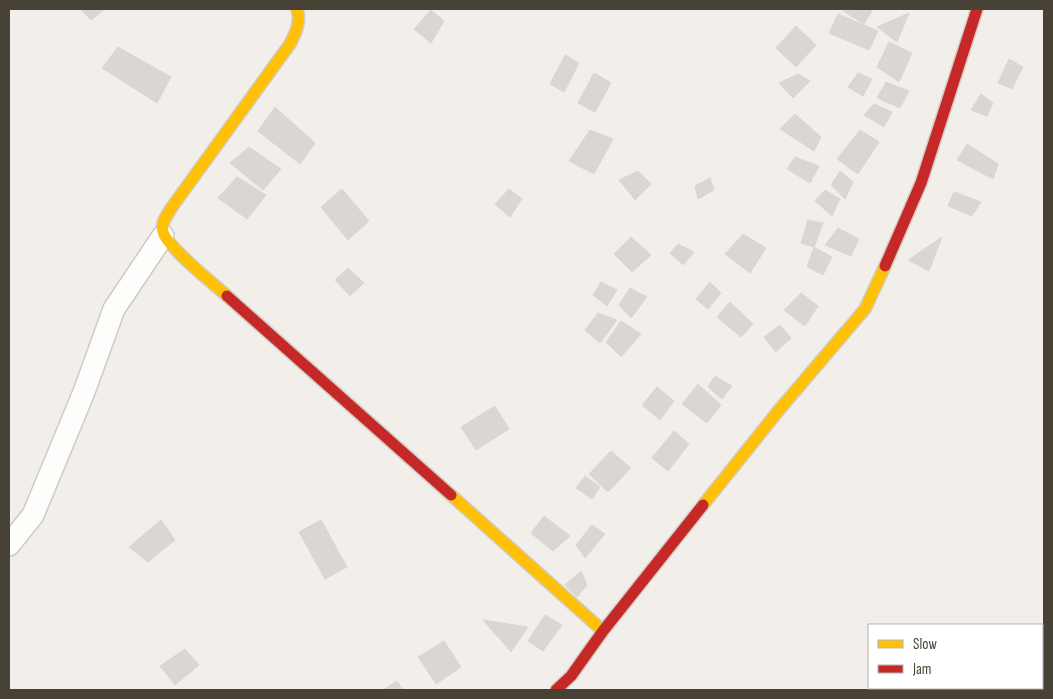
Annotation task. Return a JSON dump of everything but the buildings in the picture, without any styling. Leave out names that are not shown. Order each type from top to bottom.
[{"type":"street","points":[[297,9],[299,15],[296,33],[283,54],[172,207],[163,222],[161,229],[163,236],[178,252],[603,631]]},
{"type":"street","points":[[556,690],[571,676],[603,631],[779,410],[865,309],[921,183],[977,9]]},
{"type":"street","points":[[9,545],[33,515],[84,392],[114,309],[163,236]]},
{"type":"traffic: slow","points":[[227,296],[173,247],[166,239],[162,229],[172,207],[290,44],[298,23],[297,9]]},
{"type":"traffic: slow","points":[[703,505],[779,410],[865,309],[885,266]]},
{"type":"traffic: slow","points":[[451,495],[603,631]]},
{"type":"traffic: jam","points":[[885,266],[921,183],[977,9]]},
{"type":"traffic: jam","points":[[227,296],[451,495]]},
{"type":"traffic: jam","points":[[556,690],[571,676],[603,631],[703,505]]}]
